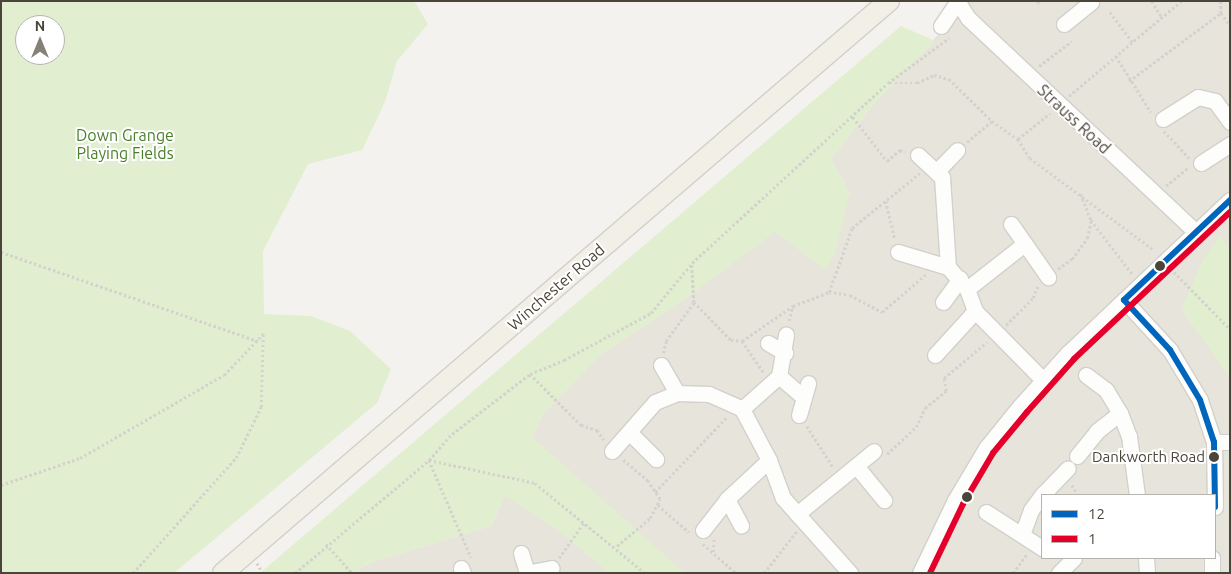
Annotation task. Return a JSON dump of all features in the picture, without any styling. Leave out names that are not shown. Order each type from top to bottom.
[{"type":"main road","name":"Winchester Road","points":[[223,573],[889,1]]},
{"type":"street","points":[[1064,24],[1074,7],[1091,2]]},
{"type":"street","points":[[941,26],[956,4]]},
{"type":"street","name":"Strauss Road","points":[[956,4],[968,18],[1196,232]]},
{"type":"street","points":[[1158,120],[1198,97],[1214,100],[1230,122]]},
{"type":"street","points":[[1201,163],[1230,144]]},
{"type":"street","points":[[944,265],[942,177],[927,163],[956,150]]},
{"type":"street","points":[[920,573],[942,521],[986,448],[1043,380],[1230,200]]},
{"type":"street","points":[[1011,224],[1023,245],[1048,277]]},
{"type":"street","points":[[943,302],[964,284],[1023,245]]},
{"type":"street","points":[[898,252],[944,265],[964,284],[975,311],[996,335],[1043,380]]},
{"type":"street","points":[[1124,300],[1170,350],[1187,376],[1214,442],[1215,494]]},
{"type":"street","points":[[935,355],[975,311]]},
{"type":"street","points":[[739,408],[775,379],[785,353],[786,335]]},
{"type":"street","points":[[768,343],[785,353]]},
{"type":"street","points":[[661,365],[677,393]]},
{"type":"street","points":[[1086,375],[1106,390],[1120,413],[1129,436],[1137,494]]},
{"type":"street","points":[[775,379],[804,398]]},
{"type":"street","points":[[799,416],[808,383]]},
{"type":"street","points":[[612,451],[656,402],[677,393],[709,394],[739,408],[769,460],[783,498],[850,573]]},
{"type":"street","points":[[1077,456],[1098,431],[1120,413]]},
{"type":"street","points":[[630,432],[656,459]]},
{"type":"street","points":[[1214,442],[1230,442]]},
{"type":"street","points":[[801,518],[874,451]]},
{"type":"street","points":[[703,530],[727,499],[769,460]]},
{"type":"street","points":[[857,467],[884,500]]},
{"type":"street","points":[[1043,494],[1068,468]]},
{"type":"street","points":[[1023,532],[1031,510],[1041,496]]},
{"type":"street","points":[[727,499],[741,525]]},
{"type":"street","points":[[986,512],[1023,532],[1036,549]]},
{"type":"street","points":[[521,553],[526,573],[552,568]]},
{"type":"street","points":[[1146,559],[1147,572]]},
{"type":"street","points":[[1212,559],[1212,573]]},
{"type":"path","points":[[1152,1],[1162,17]]},
{"type":"path","points":[[1062,102],[1181,1]]},
{"type":"path","points":[[1220,1],[1221,13],[1230,25]]},
{"type":"path","points":[[294,573],[326,544],[429,460],[452,434],[530,374],[564,360],[651,313],[692,263],[888,83],[949,38],[956,4]]},
{"type":"path","points":[[1110,12],[1133,42]]},
{"type":"path","points":[[1129,81],[1221,13]]},
{"type":"path","points":[[1034,69],[1072,41]]},
{"type":"path","points":[[1116,56],[1129,81],[1194,164],[1166,186]]},
{"type":"path","points":[[888,83],[917,83],[934,75],[949,79],[992,120],[1018,139],[1030,158],[1080,192],[1154,250]]},
{"type":"path","points":[[1018,139],[1051,113]]},
{"type":"path","points":[[829,292],[852,228],[918,177],[927,163],[900,150],[887,161],[853,117]]},
{"type":"path","points":[[956,150],[992,120]]},
{"type":"path","points":[[1080,192],[1091,220],[1134,276]]},
{"type":"path","points":[[886,202],[898,252]]},
{"type":"path","points":[[1,252],[258,341]]},
{"type":"path","points":[[661,365],[666,341],[694,302],[692,263]]},
{"type":"path","points":[[694,302],[731,340],[742,341],[793,306],[829,292],[850,295],[882,312],[944,265]]},
{"type":"path","points":[[1174,272],[1230,329]]},
{"type":"path","points":[[786,335],[793,306]]},
{"type":"path","points":[[1,485],[80,458],[224,375],[263,334],[261,407],[236,458],[133,573]]},
{"type":"path","points":[[874,451],[886,455],[916,427],[925,408],[946,391],[944,378],[996,335]]},
{"type":"path","points":[[742,341],[775,379]]},
{"type":"path","points":[[530,374],[581,425],[597,430],[612,451],[648,480],[660,499],[657,510],[616,546]]},
{"type":"path","points":[[656,492],[739,408]]},
{"type":"path","points":[[799,416],[824,448],[831,465],[844,479]]},
{"type":"path","points":[[429,460],[535,483],[616,546],[645,573]]},
{"type":"path","points":[[429,460],[466,569]]},
{"type":"path","points":[[764,573],[801,518]]},
{"type":"path","points":[[552,568],[584,522]]},
{"type":"path","points":[[326,544],[352,573]]},
{"type":"path","points":[[1013,573],[1036,549]]},
{"type":"shaded area","points":[[969,1],[1230,1],[1230,573],[353,573],[372,562],[491,526],[543,414],[601,354],[677,305],[775,231],[825,269],[850,193],[831,159],[871,107]]},
{"type":"green space","name":"Down Grange Playing Fields","points":[[1,1],[414,1],[428,24],[397,61],[385,102],[362,150],[308,164],[263,251],[264,314],[311,316],[350,331],[391,369],[377,403],[174,573],[1,573]]},
{"type":"green space","points":[[901,26],[935,41],[871,107],[831,159],[850,192],[835,254],[826,270],[775,232],[677,305],[601,354],[543,414],[532,437],[685,573],[609,573],[555,528],[505,496],[491,526],[372,562],[353,573],[260,573]]},
{"type":"green space","points":[[1219,236],[1230,248],[1230,378],[1181,309],[1204,258]]},
{"type":"transit line","name":"12","points":[[1124,300],[1230,200]]},
{"type":"transit line","name":"1","points":[[930,573],[963,504],[993,453],[1027,412],[1074,359],[1230,212]]},
{"type":"transit line","name":"12","points":[[1124,300],[1170,350],[1200,400],[1214,442],[1215,494]]},
{"type":"place","name":"Dankworth Road","points":[[1214,457]]}]
